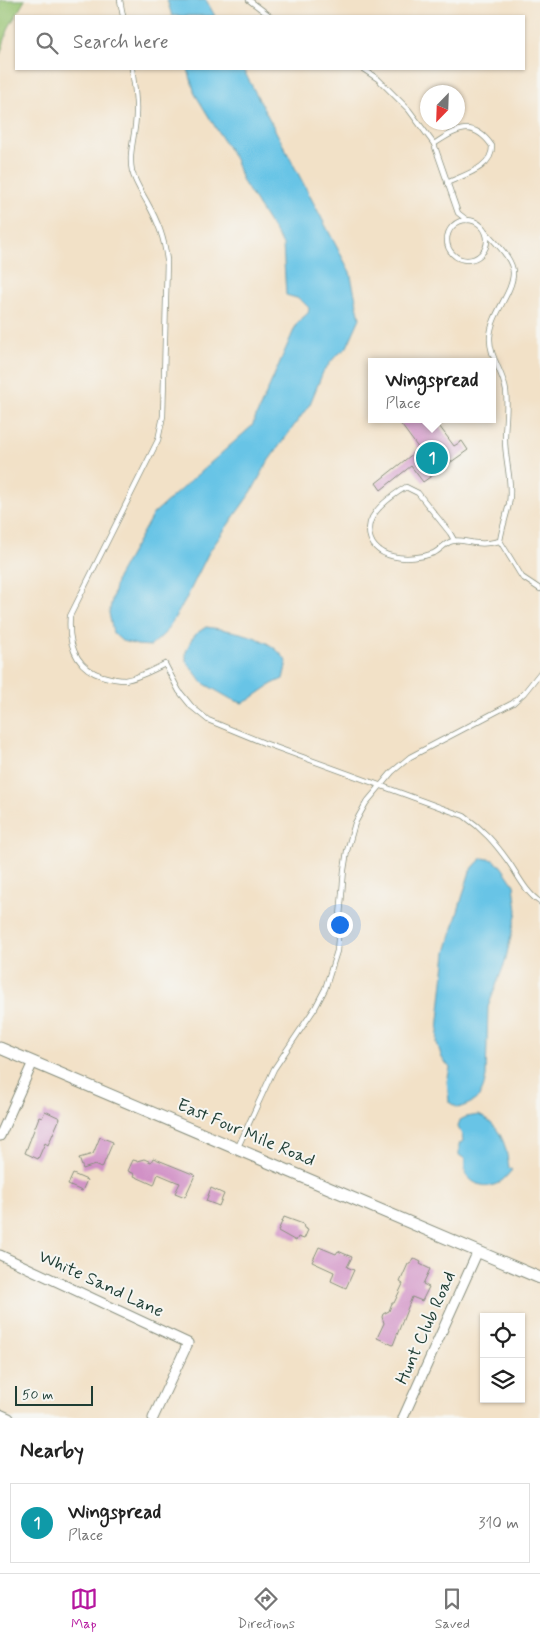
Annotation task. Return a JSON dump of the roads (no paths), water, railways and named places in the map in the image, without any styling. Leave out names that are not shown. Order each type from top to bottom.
[{"type":"street","name":"East Four Mile Road","points":[[0,1048],[540,1278]]},
{"type":"street","points":[[0,1136],[33,1062]]},
{"type":"street","name":"Hunt Club Road","points":[[403,1418],[478,1251]]},
{"type":"street","name":"White Sand Lane","points":[[0,1255],[188,1343],[153,1418]]},
{"type":"street","points":[[0,1414],[9,1418]]},
{"type":"lane","points":[[120,0],[123,15]]},
{"type":"lane","points":[[249,0],[269,15]]},
{"type":"lane","points":[[132,70],[136,94],[136,116],[130,155],[132,172],[137,185],[158,222],[165,241],[167,260],[163,416],[158,440],[70,616],[69,634],[74,652],[84,666],[96,674],[110,679],[125,680],[166,664],[179,691],[192,707],[208,720],[264,743],[381,784],[464,816],[480,827],[522,882],[540,902]]},
{"type":"lane","points":[[364,70],[378,79],[409,110],[434,144],[458,213],[467,220],[479,223],[508,259],[513,272],[509,288],[492,324],[490,337],[493,358]]},
{"type":"lane","points":[[434,144],[452,131],[469,129],[481,134],[492,146],[491,156],[485,164],[447,183]]},
{"type":"lane","points":[[467,220],[455,224],[447,235],[448,249],[458,259],[465,261],[479,257],[487,246],[486,232]]},
{"type":"lane","points":[[496,363],[504,380],[508,407],[505,440],[510,502],[500,541],[522,577],[540,588]]},
{"type":"lane","points":[[454,540],[418,493],[406,487],[390,497],[370,519],[371,539],[380,552],[392,557],[419,557],[434,553],[454,540],[478,543],[500,541]]},
{"type":"lane","points":[[237,1149],[274,1069],[315,1008],[325,989],[337,951],[344,870],[350,836],[366,803],[392,772],[410,757],[512,703],[540,674]]},
{"type":"water","points":[[167,0],[206,0],[214,15],[172,15]]},
{"type":"water","points":[[188,70],[244,70],[350,272],[360,318],[347,347],[334,358],[323,372],[310,404],[269,460],[252,491],[209,552],[184,603],[165,633],[151,646],[137,645],[122,641],[113,633],[109,613],[117,578],[153,514],[252,426],[297,323],[308,313],[309,308],[300,299],[286,295],[283,245],[242,180],[236,161],[195,94]]},
{"type":"water","points":[[206,627],[229,630],[251,636],[272,646],[287,662],[283,679],[242,703],[203,683],[186,661],[186,652],[191,640]]},
{"type":"water","points":[[483,858],[493,860],[501,866],[514,885],[517,911],[505,962],[488,1007],[486,1077],[483,1089],[478,1098],[458,1108],[449,1102],[447,1081],[450,1068],[442,1058],[437,1043],[439,1020],[446,952],[470,871]]},
{"type":"water","points":[[479,1115],[493,1125],[502,1137],[509,1168],[512,1170],[502,1181],[487,1186],[473,1182],[470,1179],[465,1172],[465,1159],[459,1155],[459,1144],[463,1141],[458,1127],[460,1120]]},
{"type":"place","name":"Wingspread","points":[[432,458]]}]
